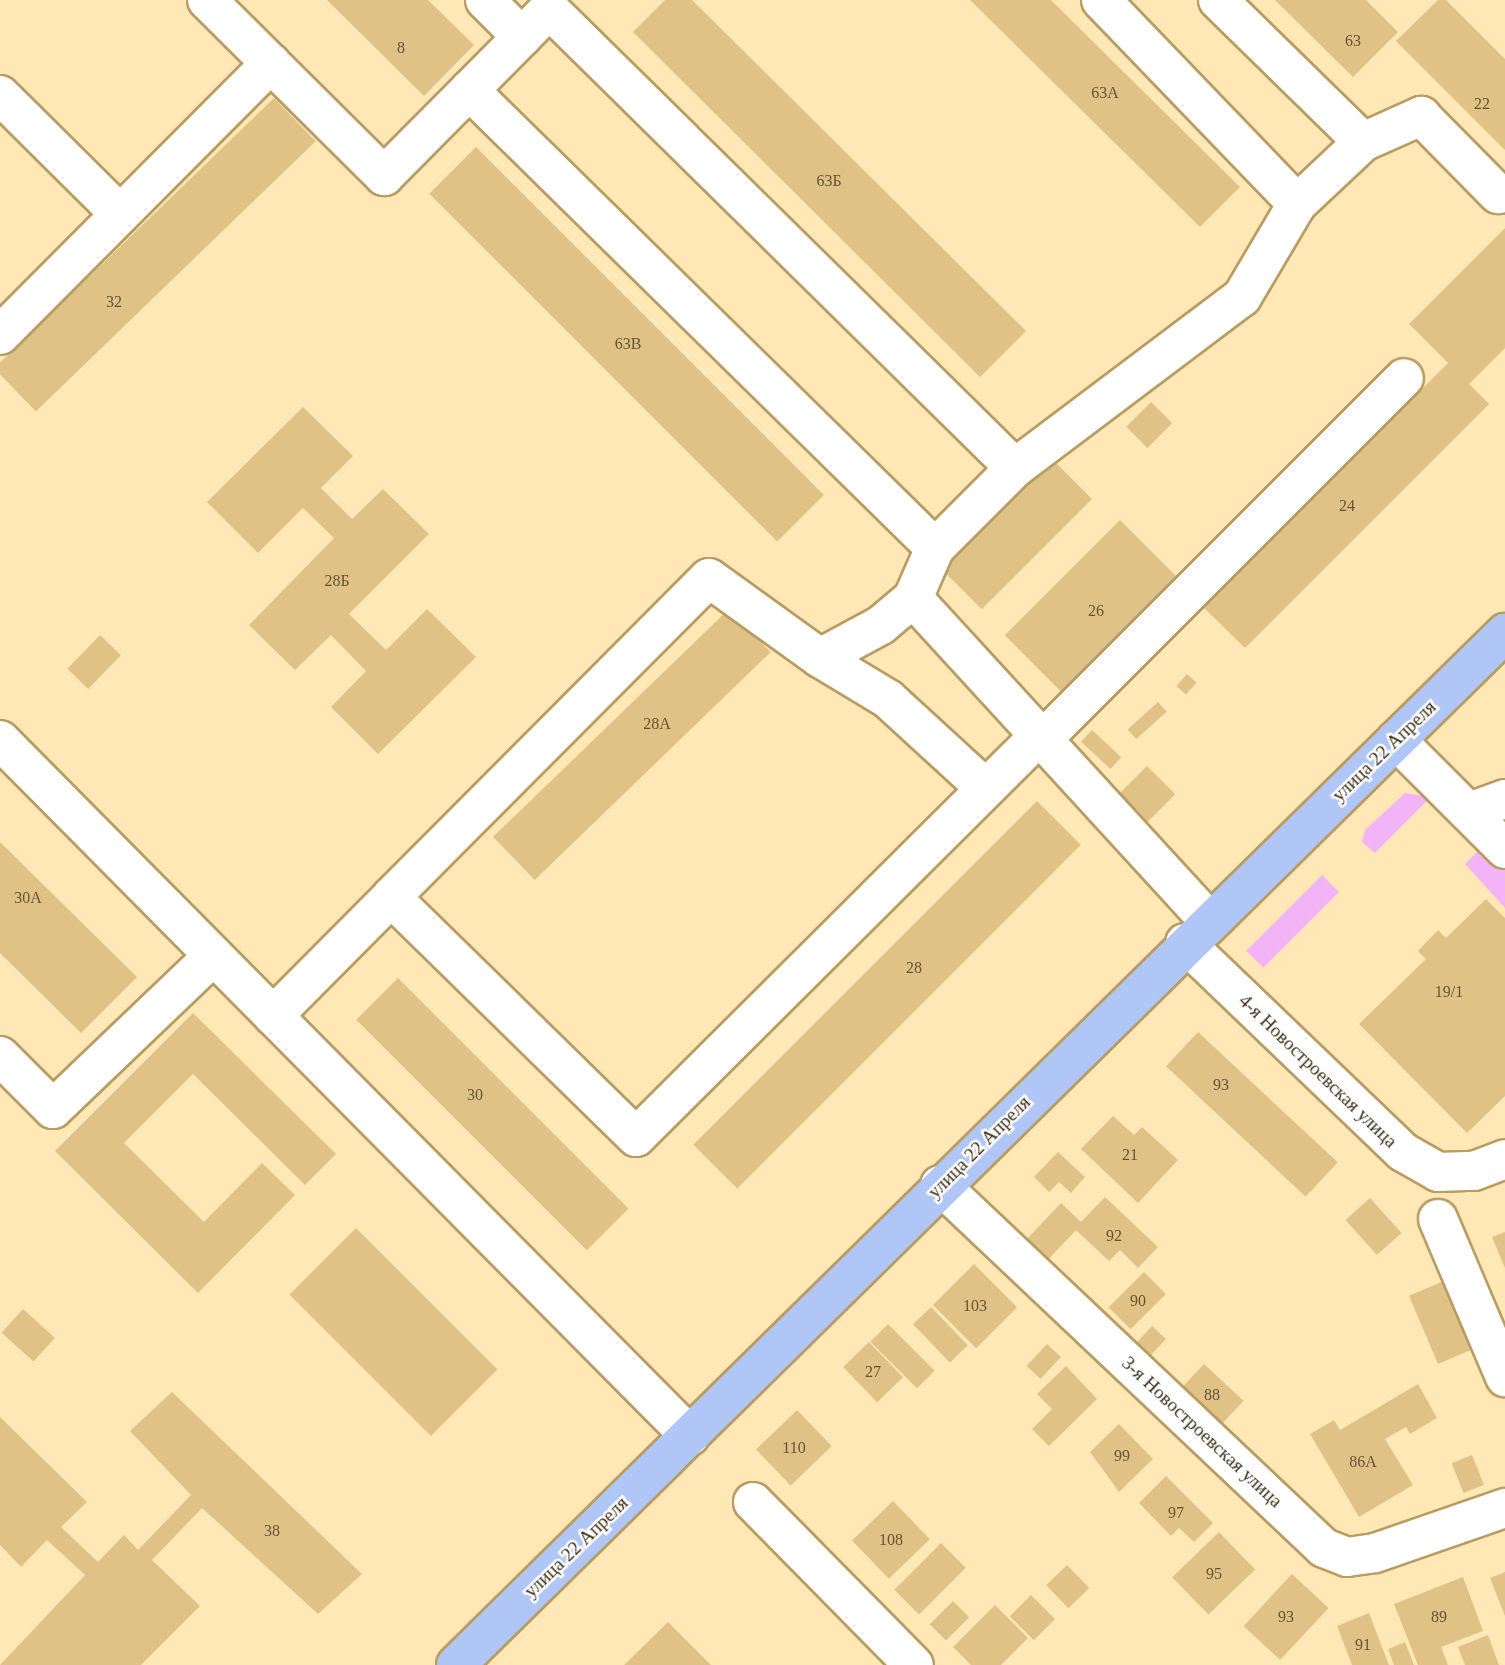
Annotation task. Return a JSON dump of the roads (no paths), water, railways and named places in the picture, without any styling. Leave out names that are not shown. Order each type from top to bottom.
[{"type":"main road","name":"улица 22 Апреля","points":[[456,1665],[1197,931],[1505,633]]},
{"type":"street","points":[[207,0],[384,176],[549,9],[1015,468]]},
{"type":"street","points":[[1101,0],[1297,204]]},
{"type":"street","points":[[1218,0],[1363,142]]},
{"type":"street","points":[[494,3],[522,37]]},
{"type":"street","points":[[0,335],[271,63]]},
{"type":"street","points":[[469,90],[935,548]]},
{"type":"street","points":[[0,96],[120,214]]},
{"type":"street","points":[[820,658],[847,648],[913,598],[935,548],[1015,468],[1242,297],[1297,204],[1363,142],[1421,116],[1498,194]]},
{"type":"street","points":[[391,897],[636,1137],[985,789],[1040,739],[1404,378]]},
{"type":"street","points":[[273,1016],[709,578],[820,658],[888,699],[985,789]]},
{"type":"street","name":"4-я Новостроевская улица","points":[[913,598],[1040,739],[1197,931],[1404,1152],[1438,1171],[1474,1171],[1505,1159]]},
{"type":"street","points":[[0,740],[690,1436]]},
{"type":"street","points":[[1396,740],[1505,849]]},
{"type":"street","points":[[1469,812],[1505,799]]},
{"type":"street","points":[[0,1056],[53,1109],[213,956]]},
{"type":"street","name":"3-я Новостроевская улица","points":[[940,1185],[1324,1548],[1347,1557],[1375,1553],[1505,1508]]},
{"type":"street","points":[[1438,1219],[1505,1377]]},
{"type":"street","points":[[753,1502],[914,1665]]}]
